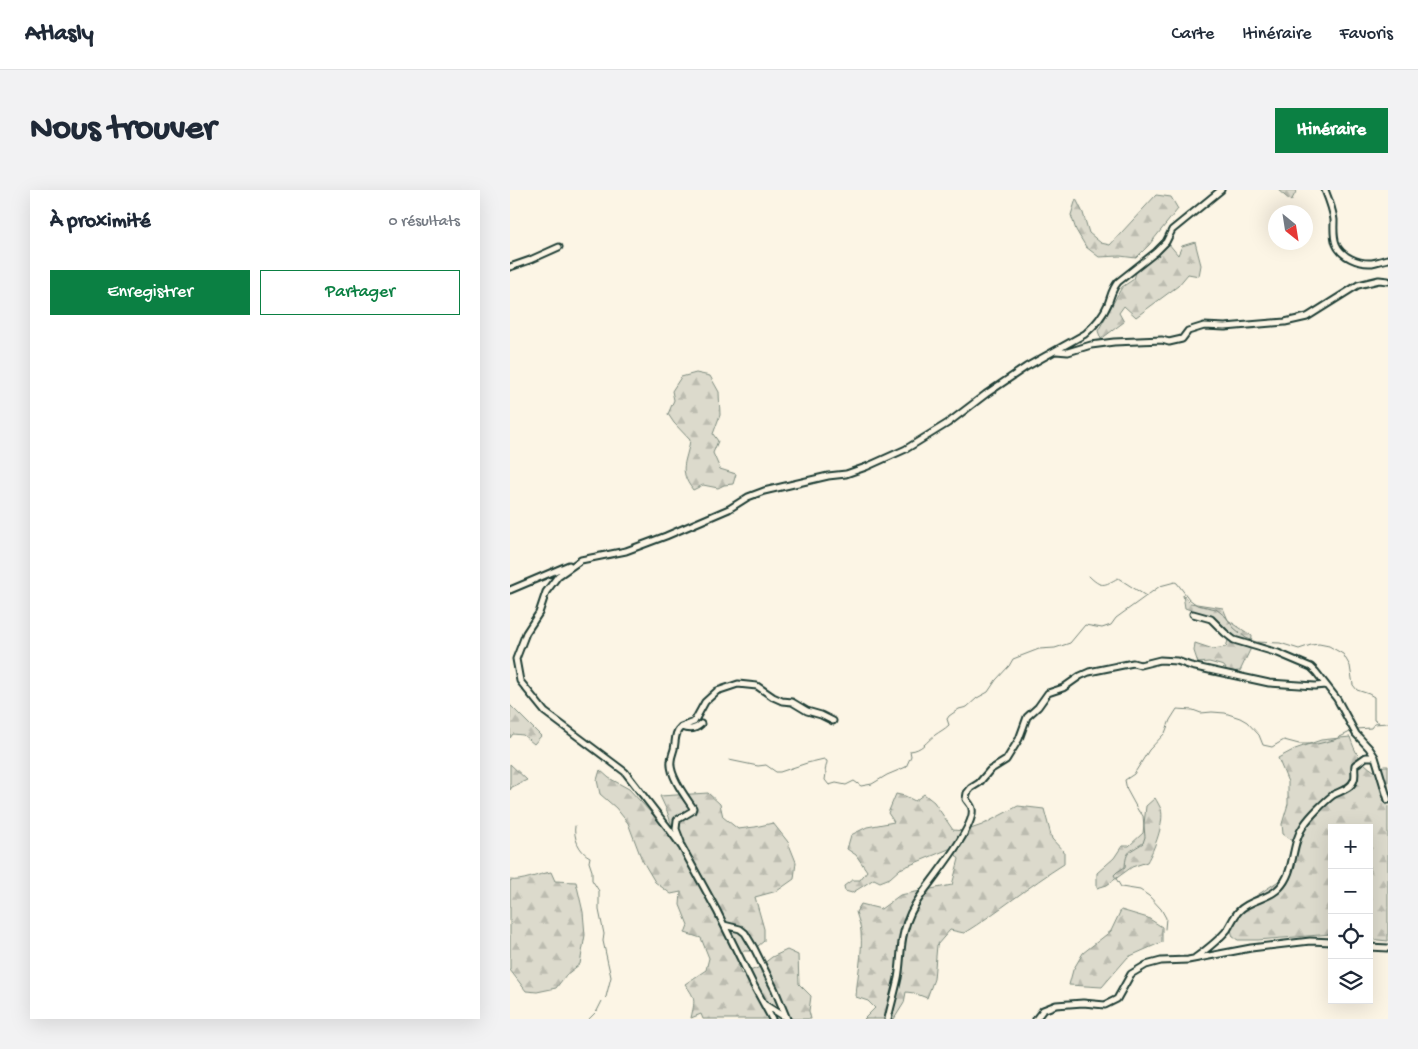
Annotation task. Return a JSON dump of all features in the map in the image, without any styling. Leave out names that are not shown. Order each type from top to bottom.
[{"type":"street","points":[[510,590],[581,560],[626,551],[666,536],[719,514],[748,497],[764,491],[828,476],[846,474],[906,449],[948,423],[1026,367],[1085,334],[1107,306],[1113,288],[1118,282],[1156,252],[1166,242],[1172,230],[1221,190]]},
{"type":"street","points":[[1325,190],[1334,220],[1333,233],[1336,245],[1342,254],[1363,262],[1374,263],[1388,259]]},
{"type":"street","points":[[510,267],[559,247]]},
{"type":"street","points":[[1054,351],[1068,352],[1091,345],[1114,342],[1162,340],[1169,342],[1182,338],[1188,330],[1204,326],[1225,327],[1285,322],[1307,317],[1358,285],[1379,280],[1388,281]]},
{"type":"street","points":[[581,560],[558,576],[546,592],[539,613],[526,633],[516,659],[520,681],[545,712],[625,772],[682,847],[771,1018]]},
{"type":"street","points":[[1193,614],[1211,618],[1234,640],[1278,653],[1311,667],[1337,698],[1352,728],[1375,757],[1388,800]]},
{"type":"street","points":[[888,1019],[908,918],[921,896],[956,847],[960,838],[966,832],[972,815],[972,809],[966,799],[967,793],[971,788],[979,784],[990,770],[1006,760],[1019,739],[1027,717],[1038,707],[1048,693],[1063,688],[1089,672],[1133,663],[1140,665],[1160,660],[1177,661],[1191,666],[1269,683],[1326,685]]},
{"type":"street","points":[[682,847],[676,829],[677,820],[692,811],[692,808],[678,786],[670,762],[678,730],[694,722],[704,702],[720,689],[738,684],[757,686],[773,698],[792,702],[807,711],[833,721]]},
{"type":"street","points":[[681,727],[690,729],[701,724]]},
{"type":"street","points":[[1193,960],[1226,932],[1239,911],[1254,901],[1273,894],[1280,888],[1288,874],[1296,838],[1302,827],[1332,796],[1350,785],[1354,780],[1355,765],[1366,757],[1375,757]]},
{"type":"street","points":[[724,925],[740,929],[745,933],[775,990],[787,1019]]},
{"type":"street","points":[[1036,1019],[1043,1010],[1056,1005],[1105,1005],[1117,999],[1131,974],[1146,965],[1160,961],[1193,960],[1251,948],[1310,941],[1328,942]]},
{"type":"street","points":[[1373,947],[1388,948]]},
{"type":"street","points":[[771,1018],[774,1006],[779,1002]]},
{"type":"street","points":[[763,1004],[787,1019]]},
{"type":"green space","points":[[1278,190],[1297,190],[1291,201]]},
{"type":"green space","points":[[1156,195],[1171,197],[1178,209],[1136,258],[1120,256],[1099,257],[1086,247],[1076,230],[1071,215],[1076,199],[1083,213],[1089,233],[1101,243],[1110,245]]},
{"type":"green space","points":[[1164,238],[1178,255],[1182,246],[1195,242],[1201,265],[1199,276],[1188,274],[1178,286],[1136,317],[1124,306],[1119,313],[1124,322],[1101,339],[1098,331],[1122,287],[1134,279],[1138,266]]},
{"type":"green space","points":[[696,373],[710,376],[719,392],[720,415],[713,434],[718,441],[713,453],[720,469],[736,474],[733,484],[718,488],[703,485],[693,490],[688,483],[684,465],[690,440],[668,414],[674,400],[672,391],[681,377]]},
{"type":"green space","points":[[1183,595],[1190,603],[1223,608],[1228,620],[1252,636],[1250,650],[1240,671],[1228,672],[1224,666],[1209,662],[1198,663],[1194,651],[1195,643],[1213,649],[1226,647],[1230,634],[1204,615],[1185,608]]},
{"type":"green space","points":[[510,705],[541,736],[534,744],[523,735],[513,734],[510,738]]},
{"type":"green space","points":[[1350,737],[1359,756],[1369,768],[1374,771],[1388,766],[1388,789],[1379,785],[1384,802],[1388,806],[1388,941],[1373,939],[1373,824],[1328,824],[1328,934],[1238,940],[1233,937],[1230,926],[1238,908],[1283,878],[1291,854],[1293,841],[1283,834],[1282,824],[1288,804],[1288,782],[1278,758],[1295,749],[1321,740]]},
{"type":"green space","points":[[510,764],[527,780],[512,787],[510,790]]},
{"type":"green space","points":[[600,770],[609,778],[629,789],[677,841],[660,796],[708,793],[720,804],[723,817],[738,829],[773,823],[788,842],[796,862],[794,879],[777,891],[755,897],[764,929],[764,941],[752,951],[743,951],[738,966],[741,974],[758,968],[772,957],[787,950],[798,955],[799,984],[811,996],[809,1011],[811,1019],[703,1019],[701,1014],[691,1018],[694,1000],[685,984],[706,970],[709,958],[701,938],[685,933],[688,925],[680,905],[681,892],[671,894],[655,882],[642,860],[628,823],[616,808],[600,794],[597,780]]},
{"type":"green space","points":[[896,794],[915,801],[924,794],[934,802],[953,830],[965,831],[982,825],[1018,806],[1044,809],[1052,839],[1064,852],[1064,864],[964,933],[950,930],[937,945],[934,979],[927,998],[906,992],[904,1003],[894,1019],[864,1019],[875,1008],[868,1001],[856,997],[861,940],[856,912],[861,904],[881,909],[900,895],[952,885],[959,859],[949,849],[900,869],[890,878],[880,882],[874,879],[852,893],[845,891],[844,886],[852,880],[860,880],[867,871],[856,855],[847,849],[851,835],[867,827],[894,822],[888,813]]},
{"type":"green space","points":[[1155,798],[1162,815],[1156,843],[1147,862],[1132,867],[1107,885],[1097,888],[1097,873],[1114,858],[1122,846],[1129,846],[1143,833],[1146,806]]},
{"type":"green space","points":[[551,872],[555,881],[576,882],[583,912],[585,935],[580,964],[566,975],[556,988],[537,992],[526,991],[510,970],[510,880],[524,879]]},
{"type":"green space","points":[[1121,910],[1148,918],[1162,927],[1162,942],[1128,957],[1102,987],[1069,985],[1073,970],[1083,953],[1111,931]]},
{"type":"waterway","points":[[1089,576],[1100,584],[1109,583],[1118,578],[1146,596]]},
{"type":"waterway","points":[[729,760],[758,766],[766,765],[776,772],[780,772],[824,759],[827,761],[825,780],[829,785],[836,783],[846,785],[854,781],[861,786],[872,784],[906,767],[911,756],[910,751],[921,747],[949,725],[947,719],[949,716],[959,709],[967,707],[977,698],[988,692],[1013,659],[1039,649],[1055,648],[1070,643],[1085,625],[1102,628],[1111,625],[1116,618],[1160,586],[1175,582],[1189,599],[1197,605],[1216,609],[1246,638],[1256,642],[1280,643],[1299,649],[1319,644],[1329,646],[1343,654],[1350,666],[1353,685],[1357,690],[1374,697],[1374,720],[1379,723]]},
{"type":"waterway","points":[[1165,929],[1166,918],[1161,909],[1149,896],[1140,890],[1121,887],[1114,875],[1125,867],[1128,854],[1143,843],[1145,837],[1143,816],[1127,790],[1125,780],[1134,774],[1149,750],[1165,733],[1177,709],[1193,710],[1201,713],[1225,713],[1240,718],[1247,722],[1259,735],[1263,745],[1272,747],[1284,740],[1299,744],[1317,744],[1334,740],[1352,731]]},
{"type":"waterway","points":[[1356,729],[1371,728],[1374,724],[1388,723]]},
{"type":"waterway","points":[[575,826],[576,839],[583,852],[590,857],[592,880],[599,891],[599,910],[604,934],[603,941],[611,977],[606,997],[589,1019]]}]
